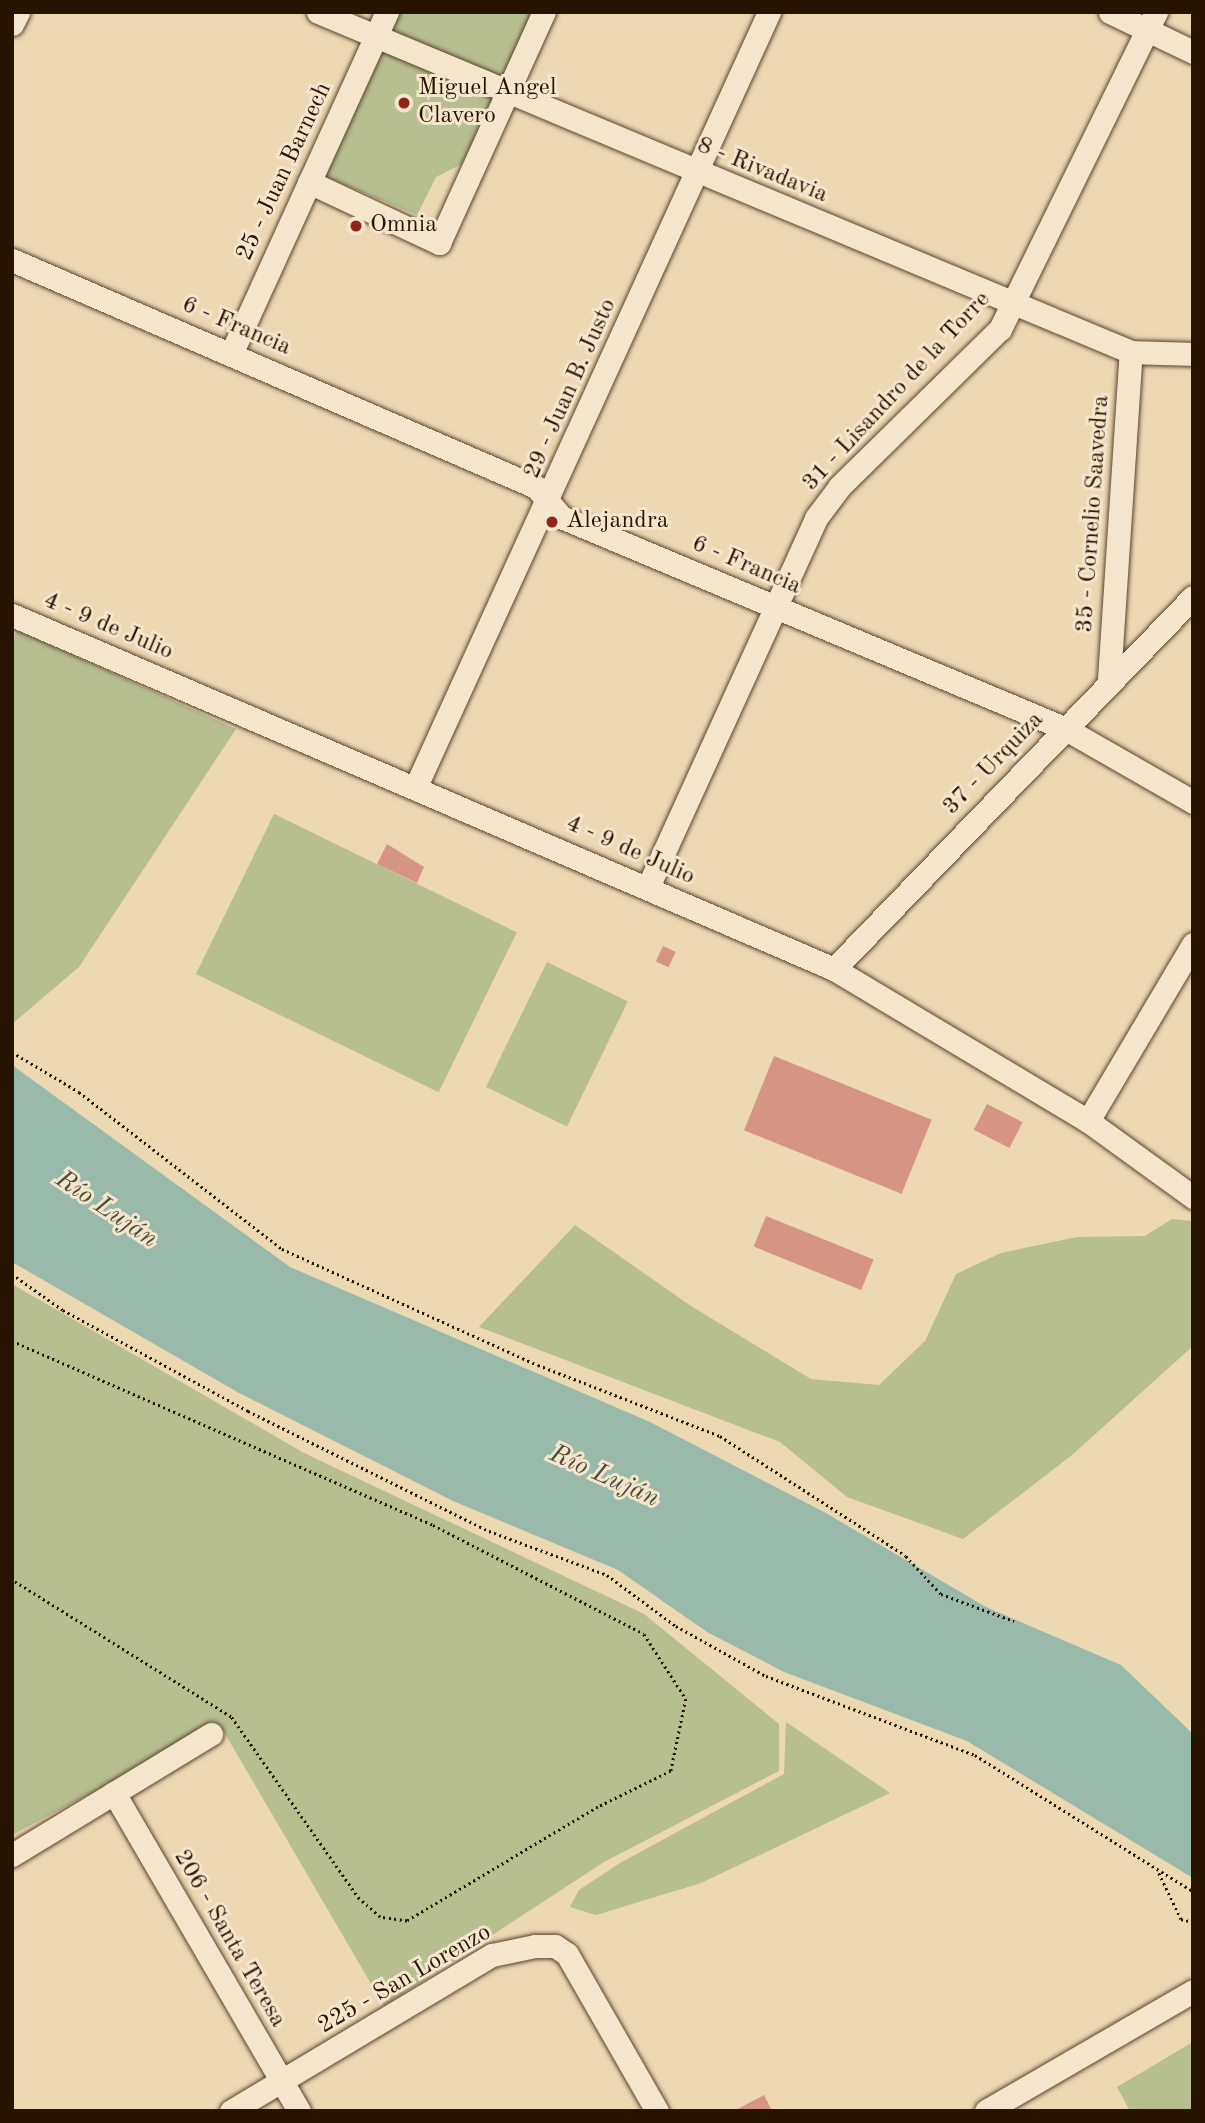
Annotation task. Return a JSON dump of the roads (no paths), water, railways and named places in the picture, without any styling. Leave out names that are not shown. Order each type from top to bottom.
[{"type":"street","points":[[12,24],[18,12]]},
{"type":"street","name":"8 - Rivadavia","points":[[318,12],[697,173],[1131,352],[1193,354]]},
{"type":"street","name":"25 - Juan Barnech","points":[[231,354],[387,12]]},
{"type":"street","points":[[309,182],[439,243],[544,12]]},
{"type":"street","name":"29 - Juan B. Justo","points":[[416,786],[550,501],[769,12]]},
{"type":"street","points":[[1110,12],[1152,21],[1193,52]]},
{"type":"street","name":"31 - Lisandro de la Torre","points":[[648,887],[816,517],[839,487],[1000,329],[1017,303],[1152,21]]},
{"type":"street","name":"6 - Francia","points":[[12,260],[536,487],[561,517],[1064,728],[1193,802]]},
{"type":"street","name":"35 - Cornelio Saavedra","points":[[1109,679],[1131,352]]},
{"type":"street","name":"37 - Urquiza","points":[[834,969],[1109,679],[1193,597]]},
{"type":"street","name":"4 - 9 de Julio","points":[[12,615],[416,786],[834,969],[1088,1121],[1193,1197]]},
{"type":"street","points":[[1088,1121],[1193,944]]},
{"type":"street","points":[[12,1855],[211,1734]]},
{"type":"street","name":"206 - Santa Teresa","points":[[114,1793],[299,2111]]},
{"type":"street","name":"225 - San Lorenzo","points":[[231,2111],[492,1955],[535,1946],[555,1946],[567,1954],[657,2111]]},
{"type":"street","points":[[986,2111],[1193,1991]]},
{"type":"water","name":"Río Luján","points":[[12,1065],[290,1267],[650,1422],[824,1512],[986,1607],[1121,1665],[1193,1734],[1193,1878],[967,1741],[784,1672],[707,1632],[618,1570],[453,1501],[239,1393],[12,1262]]},
{"type":"place","name":"Miguel Angel Clavero","points":[[404,103]]},
{"type":"place","name":"Omnia","points":[[356,226]]},
{"type":"place","name":"Alejandra","points":[[552,522]]}]
